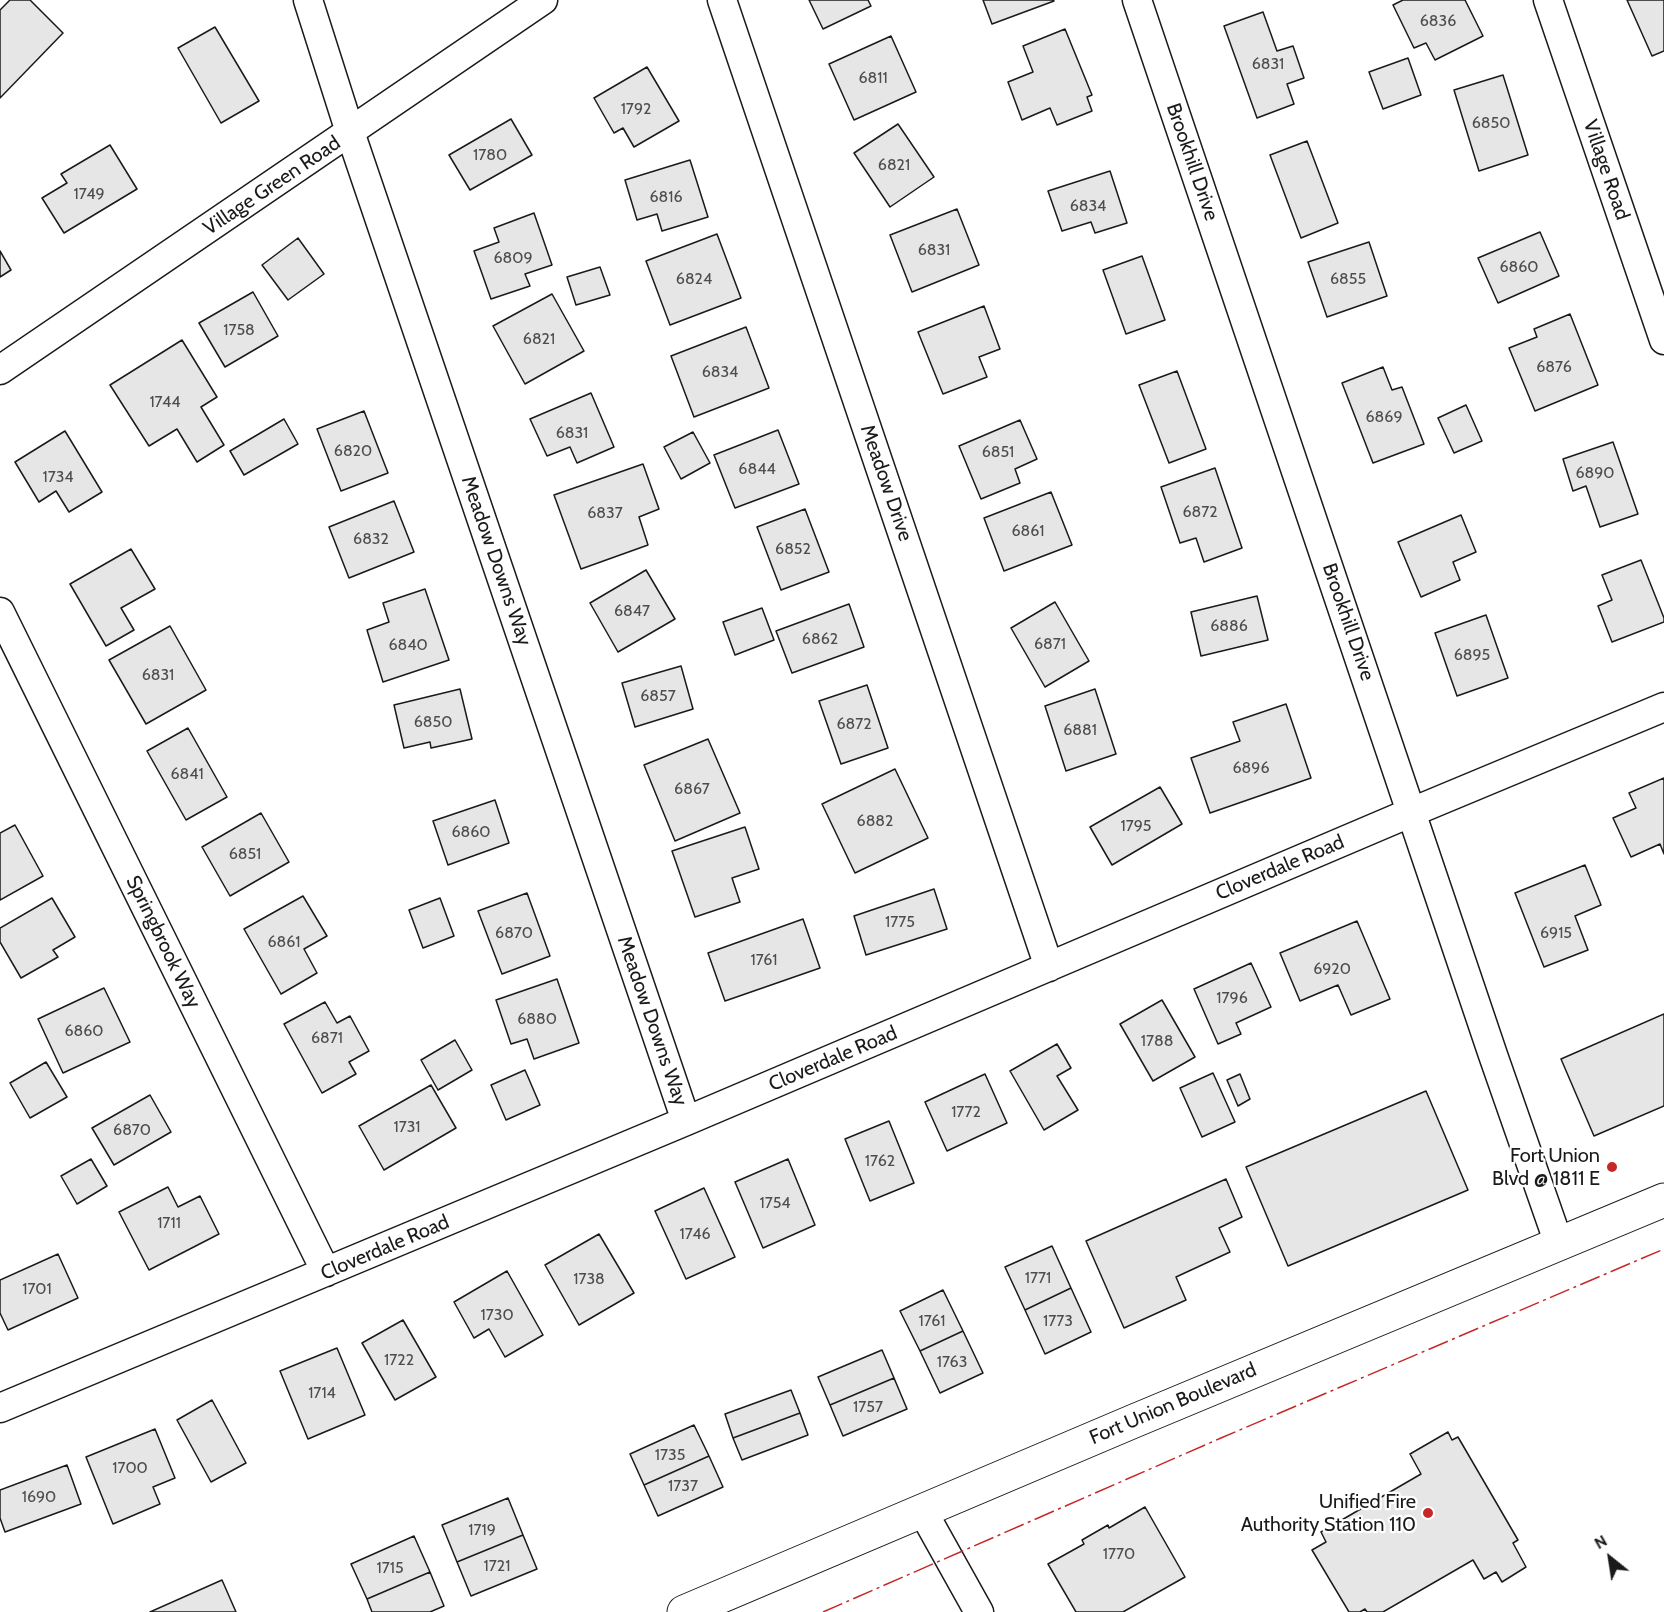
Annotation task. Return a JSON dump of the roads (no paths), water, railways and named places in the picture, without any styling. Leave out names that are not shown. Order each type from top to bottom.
[{"type":"main road","name":"Fort Union Boulevard","points":[[684,1612],[1664,1200]]},
{"type":"street","name":"Meadow Downs Way","points":[[308,0],[350,132],[686,1122]]},
{"type":"street","name":"Village Green Road","points":[[0,370],[543,0]]},
{"type":"street","name":"Meadow Drive","points":[[722,0],[1049,967]]},
{"type":"street","name":"Brookhill Drive","points":[[1137,0],[1559,1244]]},
{"type":"street","name":"Village Road","points":[[1548,0],[1664,340]]},
{"type":"street","name":"Springbrook Way","points":[[0,612],[326,1272]]},
{"type":"street","name":"Cloverdale Road","points":[[0,1408],[686,1122],[1664,707]]},
{"type":"street","points":[[922,1510],[979,1612]]},
{"type":"place","name":"Fort Union Blvd @ 1811 E","points":[[1612,1167]]},
{"type":"place","name":"Unified Fire Authority Station 110","points":[[1428,1513]]}]
